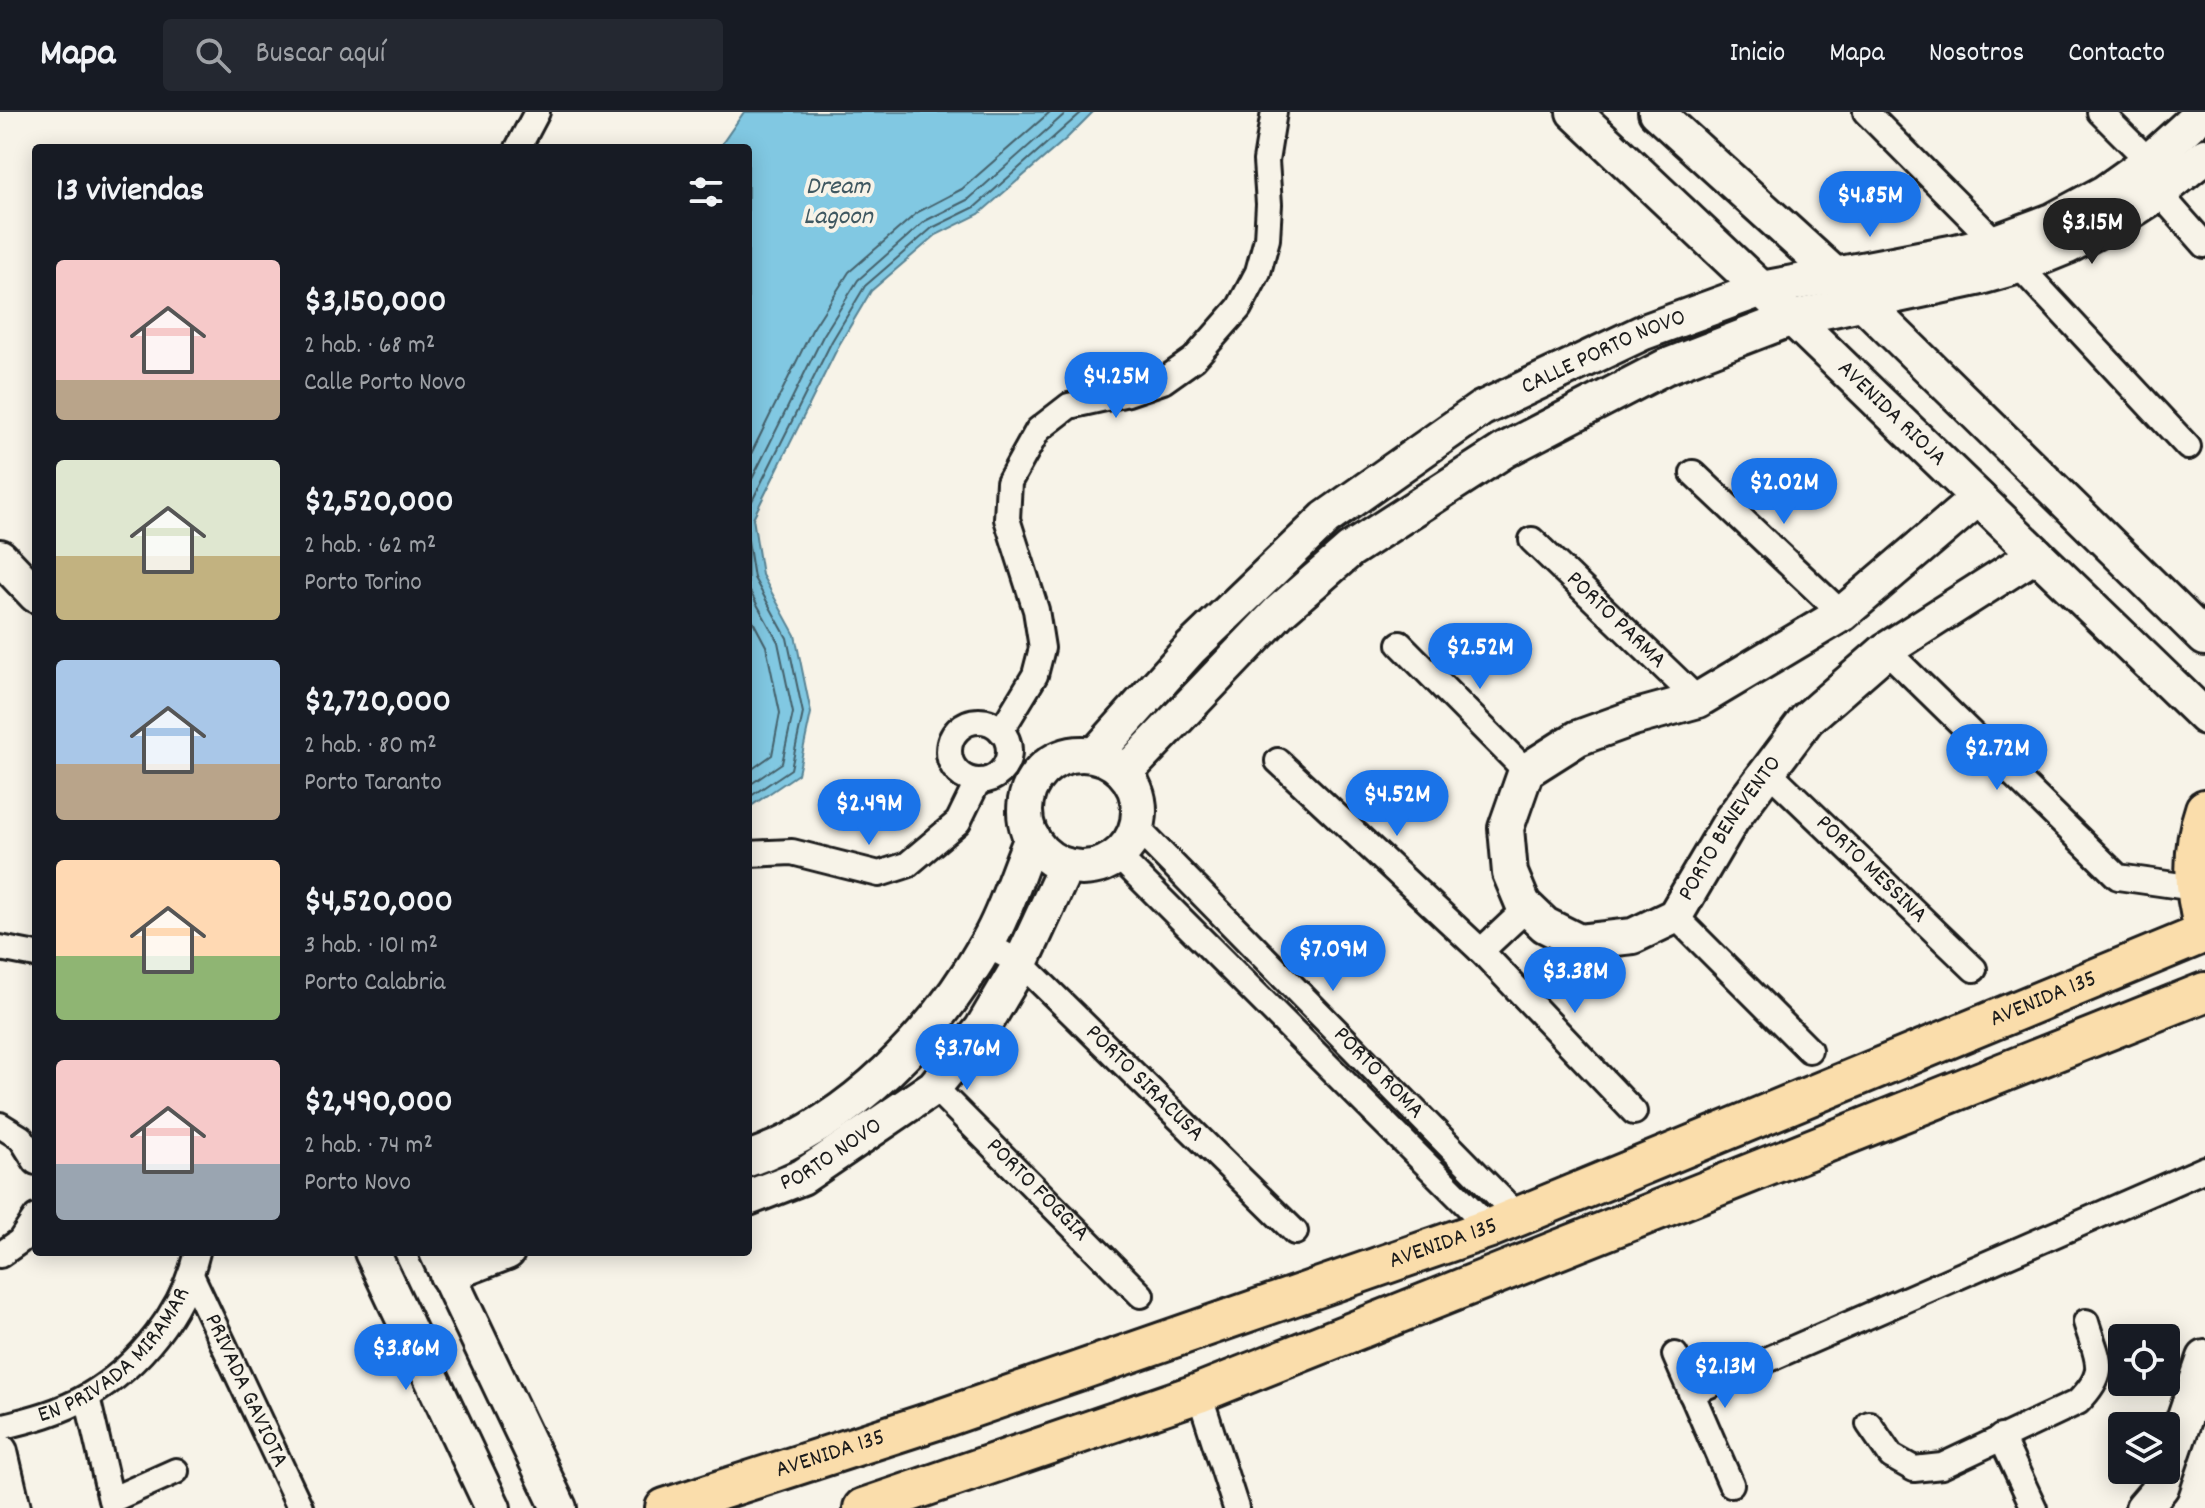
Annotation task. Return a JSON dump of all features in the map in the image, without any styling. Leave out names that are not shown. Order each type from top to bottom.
[{"type":"main road","points":[[2205,809],[2196,843],[2195,888],[2205,933]]},
{"type":"main road","name":"AVENIDA 135","points":[[665,1508],[943,1418],[1504,1222],[2205,933]]},
{"type":"main road","name":"AVENIDA 135","points":[[863,1508],[1199,1393],[2205,992]]},
{"type":"street","points":[[520,144],[537,112]]},
{"type":"street","points":[[1001,731],[1035,675],[1042,648],[1036,610],[1007,519],[1009,482],[1038,430],[1069,406],[1128,393],[1163,381],[1194,359],[1239,308],[1258,272],[1267,239],[1269,204],[1266,161],[1274,112]]},
{"type":"street","name":"AVENIDA RIOJA","points":[[1574,112],[2205,717]]},
{"type":"street","points":[[1656,112],[1835,275],[2205,638]]},
{"type":"street","points":[[1866,112],[2007,254],[2188,447]]},
{"type":"street","points":[[2100,112],[2205,245]]},
{"type":"street","name":"CALLE PORTO NOVO","points":[[2154,177],[2203,112]]},
{"type":"street","name":"CALLE PORTO NOVO","points":[[1125,773],[1279,612],[1350,550],[1505,450],[1665,367],[1792,318],[1977,278],[2052,221],[2104,193],[2205,156]]},
{"type":"street","name":"CALLE PORTO NOVO","points":[[1095,755],[1191,648],[1326,518],[1481,409],[1644,332],[1762,289],[1956,252],[2007,254]]},
{"type":"street","points":[[1693,473],[1842,614]]},
{"type":"street","points":[[1400,644],[1526,771],[1578,738],[1698,700],[1842,614],[1978,498]]},
{"type":"street","name":"PORTO PARMA","points":[[1532,540],[1698,700]]},
{"type":"street","name":"PORTO BENEVENTO","points":[[1526,771],[1506,828],[1510,873],[1523,904],[1545,925],[1579,942],[1633,936],[1675,916],[1732,819],[1807,719],[1886,650],[2036,554]]},
{"type":"street","points":[[0,557],[32,591]]},
{"type":"street","points":[[1886,650],[2118,877],[2195,888]]},
{"type":"street","points":[[974,722],[993,725],[1001,731],[1009,749],[1004,768],[988,780],[978,781],[960,774],[953,767],[949,748],[951,739],[965,725],[974,722]]},
{"type":"street","points":[[1076,754],[1095,755],[1112,761],[1125,773],[1136,790],[1140,809],[1130,844],[1118,856],[1102,865],[1084,868],[1066,866],[1041,850],[1032,838],[1026,821],[1025,802],[1031,784],[1043,769],[1058,758],[1076,754]]},
{"type":"street","points":[[1278,761],[1481,951],[1634,1112]]},
{"type":"street","name":"PORTO MESSINA","points":[[1767,770],[1974,969]]},
{"type":"street","points":[[752,854],[792,852],[879,874],[907,865],[958,822],[978,781]]},
{"type":"street","name":"PORTO ROMA","points":[[1137,828],[1463,1160],[1504,1222]]},
{"type":"street","name":"PORTO NOVO","points":[[752,1158],[779,1148],[845,1108],[900,1059],[947,1008],[986,945],[1032,838]]},
{"type":"street","name":"PORTO ROMA","points":[[1118,856],[1442,1180],[1504,1222]]},
{"type":"street","name":"PORTO NOVO","points":[[752,1196],[802,1177],[934,1087],[982,1029],[1021,963],[1066,866]]},
{"type":"street","points":[[1481,951],[1528,907]]},
{"type":"street","points":[[1675,916],[1809,1050]]},
{"type":"street","name":"PORTO SIRACUSA","points":[[986,945],[1021,963],[1295,1232]]},
{"type":"street","points":[[0,948],[32,954]]},
{"type":"street","name":"PORTO FOGGIA","points":[[934,1087],[1141,1295]]},
{"type":"street","points":[[0,1125],[21,1138],[32,1156]]},
{"type":"street","points":[[1442,1180],[1463,1160]]},
{"type":"street","points":[[1691,1393],[2205,1169]]},
{"type":"street","points":[[0,1255],[20,1241],[32,1223]]},
{"type":"street","points":[[374,1256],[493,1508]]},
{"type":"street","points":[[483,1256],[442,1263],[559,1508]]},
{"type":"street","name":"EN PRIVADA MIRAMAR","points":[[0,1427],[39,1418],[87,1397],[131,1364],[166,1323],[194,1263]]},
{"type":"street","name":"PRIVADA GAVIOTA","points":[[194,1263],[300,1507]]},
{"type":"street","points":[[1869,1424],[1891,1456],[1914,1469],[1942,1466],[2078,1402],[2094,1386],[2100,1369],[2086,1322]]},
{"type":"street","points":[[1675,1355],[1731,1484]]},
{"type":"street","points":[[2143,1508],[2161,1487],[2205,1358]]},
{"type":"street","points":[[1199,1393],[1236,1508]]},
{"type":"street","points":[[87,1397],[111,1500],[176,1471]]},
{"type":"street","points":[[2001,1437],[2034,1508]]},
{"type":"street","points":[[0,1452],[13,1508]]},
{"type":"water","name":"Dream Lagoon","points":[[744,112],[1093,112],[979,214],[936,235],[871,291],[839,345],[753,518],[762,575],[795,635],[811,713],[798,774],[752,805],[752,144],[722,144]]}]
